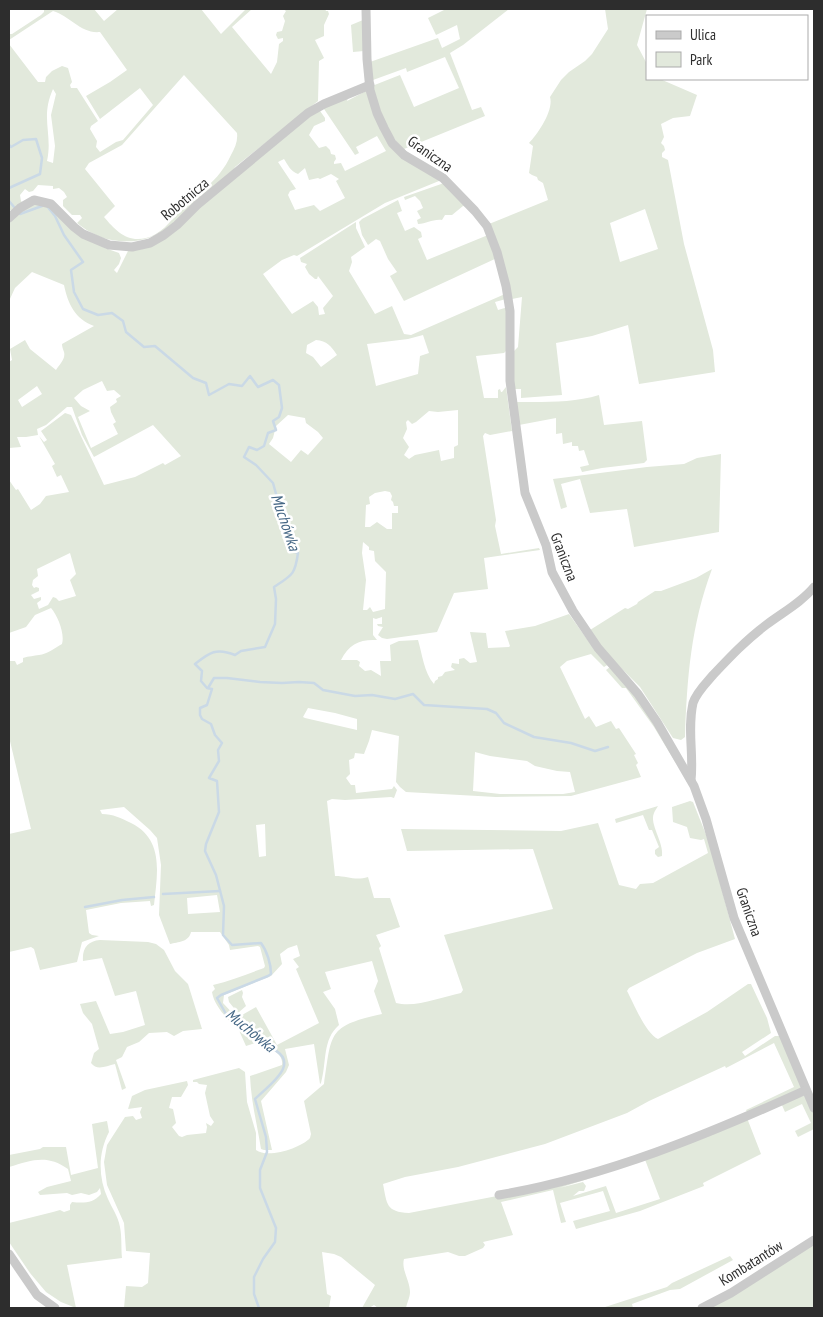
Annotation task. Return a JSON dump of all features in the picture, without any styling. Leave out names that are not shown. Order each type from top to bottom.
[{"type":"street","name":"Graniczna","points":[[366,9],[367,59],[370,85],[377,113],[392,143],[404,155],[443,178],[475,211],[487,226],[497,252],[510,311],[510,381],[525,493],[546,545],[552,572],[573,611],[598,648],[638,694],[691,780],[706,819],[734,918],[814,1108]]},
{"type":"street","name":"Robotnicza","points":[[14,214],[34,200],[51,204],[78,230],[109,244],[132,247],[150,243],[177,225],[197,205],[308,113],[324,104],[370,85]]},
{"type":"street","points":[[691,780],[690,735],[694,701],[706,683],[740,646],[793,607],[814,587]]},
{"type":"street","points":[[499,1195],[617,1166],[745,1118],[806,1090]]},
{"type":"street","name":"Kombatantów","points":[[702,1308],[731,1293],[814,1240]]},
{"type":"street","points":[[9,1254],[37,1295],[55,1308]]},
{"type":"green space","points":[[44,9],[94,9],[104,21],[118,9],[201,9],[221,34],[246,9],[252,9],[232,27],[271,74],[277,62],[279,44],[283,41],[283,38],[278,39],[276,35],[277,32],[282,31],[285,21],[283,16],[286,11],[283,9],[325,9],[329,14],[324,25],[324,36],[315,40],[324,58],[319,61],[318,101],[235,167],[233,172],[223,181],[175,222],[159,233],[141,240],[131,241],[102,238],[77,223],[82,218],[80,215],[72,215],[63,206],[63,200],[67,197],[59,188],[53,189],[53,186],[38,185],[33,191],[29,192],[25,189],[20,195],[21,201],[26,207],[33,204],[49,206],[105,248],[119,253],[121,258],[114,270],[117,273],[128,251],[150,243],[318,108],[325,121],[314,126],[309,135],[319,148],[326,146],[331,154],[335,155],[334,164],[341,163],[345,171],[386,151],[377,136],[356,147],[359,153],[355,155],[322,106],[348,98],[347,101],[366,91],[382,131],[439,178],[439,181],[385,203],[297,256],[294,255],[282,260],[263,274],[292,314],[313,301],[318,307],[319,315],[325,314],[323,308],[333,296],[318,276],[315,279],[309,274],[305,267],[307,264],[301,262],[300,258],[356,222],[356,228],[365,247],[351,257],[352,262],[349,271],[375,314],[392,306],[404,334],[411,335],[505,294],[506,299],[495,302],[498,310],[508,307],[506,351],[504,353],[476,356],[484,398],[498,398],[498,390],[500,389],[502,392],[506,387],[512,431],[490,435],[485,433],[483,436],[496,520],[495,526],[501,554],[539,548],[540,550],[484,558],[488,589],[454,593],[437,632],[387,639],[382,638],[378,635],[383,627],[377,624],[382,624],[382,617],[373,618],[373,635],[377,640],[365,640],[351,646],[341,660],[357,660],[360,662],[359,666],[365,671],[371,670],[381,676],[380,661],[391,661],[390,645],[399,641],[418,640],[426,669],[434,684],[438,677],[442,676],[445,672],[455,670],[451,667],[452,663],[459,664],[459,659],[464,658],[470,663],[477,662],[470,632],[486,633],[488,648],[509,647],[505,631],[535,626],[569,614],[594,649],[609,664],[604,667],[591,654],[567,661],[560,667],[585,719],[589,716],[596,727],[611,721],[616,729],[619,728],[636,754],[634,755],[638,763],[636,765],[641,777],[571,796],[496,797],[406,792],[396,782],[399,736],[372,730],[364,754],[355,753],[354,758],[349,760],[350,774],[346,778],[351,785],[355,785],[356,793],[392,789],[394,786],[397,790],[394,798],[332,799],[327,801],[335,876],[368,877],[374,898],[390,898],[400,927],[376,935],[381,946],[379,948],[396,1003],[420,1003],[461,993],[463,990],[444,935],[553,909],[533,849],[407,851],[401,829],[561,831],[598,823],[619,885],[636,889],[640,884],[653,883],[708,853],[704,839],[690,838],[687,827],[673,822],[672,807],[690,801],[693,802],[709,842],[735,939],[697,953],[629,988],[627,991],[644,1025],[658,1039],[707,1012],[748,984],[751,984],[767,1018],[771,1033],[742,1052],[745,1056],[775,1036],[780,1036],[802,1086],[799,1090],[747,1112],[746,1110],[794,1087],[774,1043],[726,1068],[725,1066],[627,1113],[545,1144],[458,1167],[405,1177],[383,1184],[389,1206],[396,1211],[409,1213],[591,1178],[559,1188],[583,1182],[586,1186],[584,1191],[579,1191],[573,1196],[606,1186],[616,1213],[660,1199],[644,1157],[747,1118],[761,1154],[703,1183],[704,1186],[640,1211],[576,1229],[573,1221],[610,1211],[603,1191],[560,1203],[566,1222],[561,1223],[553,1190],[501,1202],[513,1235],[483,1242],[485,1245],[483,1248],[465,1256],[448,1252],[404,1259],[403,1263],[410,1292],[406,1308],[378,1308],[374,1305],[369,1308],[362,1308],[375,1285],[341,1257],[322,1252],[327,1294],[331,1296],[329,1308],[124,1308],[126,1286],[142,1287],[148,1283],[150,1253],[126,1251],[124,1223],[107,1185],[104,1162],[107,1145],[125,1117],[133,1116],[136,1120],[142,1118],[140,1112],[142,1107],[128,1109],[132,1096],[145,1090],[187,1081],[188,1085],[181,1097],[172,1097],[169,1108],[173,1109],[176,1123],[172,1127],[182,1137],[206,1133],[206,1123],[211,1126],[214,1122],[210,1116],[205,1093],[207,1085],[193,1082],[193,1080],[239,1068],[245,1072],[247,1102],[256,1133],[256,1150],[276,1153],[292,1149],[310,1138],[311,1134],[304,1101],[324,1084],[331,1043],[335,1034],[351,1023],[382,1014],[374,991],[378,981],[372,961],[325,972],[331,989],[323,992],[335,1009],[339,1025],[327,1044],[321,1083],[314,1044],[285,1049],[289,1065],[286,1072],[261,1101],[272,1150],[261,1149],[250,1076],[282,1065],[282,1061],[278,1054],[258,1042],[246,1046],[237,1026],[242,1015],[256,1007],[277,1045],[319,1023],[296,969],[299,967],[293,959],[300,956],[297,945],[288,948],[280,954],[282,964],[271,976],[224,995],[223,1003],[236,1017],[233,1025],[215,1001],[212,992],[215,989],[213,985],[264,968],[260,947],[230,950],[229,945],[220,932],[191,932],[186,940],[170,944],[159,915],[161,865],[157,838],[124,807],[100,810],[102,814],[120,818],[131,823],[142,830],[149,839],[154,849],[157,870],[154,905],[151,906],[150,901],[121,903],[86,910],[89,933],[99,936],[82,942],[77,962],[40,970],[34,949],[31,947],[9,952],[9,834],[31,829],[9,737],[9,661],[15,661],[17,665],[23,662],[23,658],[51,651],[62,644],[63,635],[51,608],[35,615],[26,627],[9,633],[9,480],[16,490],[18,489],[31,510],[40,504],[46,496],[69,492],[61,475],[57,477],[52,466],[55,464],[39,436],[44,442],[47,440],[41,431],[65,413],[71,415],[104,485],[135,477],[163,463],[165,465],[181,456],[153,425],[94,457],[82,435],[72,407],[67,407],[46,425],[37,429],[38,435],[17,437],[21,447],[9,448],[9,362],[12,360],[10,349],[25,340],[30,349],[56,370],[64,357],[62,344],[94,326],[87,323],[73,310],[64,285],[32,272],[15,288],[9,301],[9,219],[15,214],[9,211],[9,44],[38,82],[45,82],[46,77],[52,71],[62,66],[68,68],[72,82],[71,88],[77,88],[98,121],[90,129],[97,141],[96,147],[100,152],[123,140],[153,105],[140,88],[100,119],[86,96],[127,70],[100,32],[81,28],[53,11],[9,40],[9,34],[12,34],[44,12]],"holes":[[[184,75],[237,133],[237,142],[234,150],[226,165],[214,180],[164,228],[146,238],[133,239],[127,237],[108,222],[104,217],[115,206],[85,169],[89,163],[122,145]],[[53,89],[56,94],[51,115],[55,146],[53,163],[47,161],[49,142],[47,117],[49,99]],[[284,159],[295,173],[298,174],[305,168],[309,180],[320,179],[331,174],[339,179],[336,181],[345,198],[320,211],[314,205],[295,210],[288,195],[290,191],[296,189],[278,162]],[[423,335],[429,353],[420,356],[418,374],[376,386],[367,344],[408,339]],[[316,340],[328,344],[337,355],[321,367],[313,357],[306,353],[307,345]],[[102,381],[107,391],[114,390],[121,396],[110,407],[116,422],[113,424],[118,434],[91,448],[78,417],[90,411],[81,406],[74,398],[83,390]],[[37,386],[42,394],[22,407],[18,400]],[[458,410],[458,445],[454,447],[454,458],[441,461],[439,450],[415,455],[409,459],[404,455],[409,447],[403,438],[407,429],[406,422],[408,420],[412,424],[429,411]],[[288,415],[305,418],[306,423],[323,438],[308,455],[301,450],[291,462],[269,444],[273,438],[276,426]],[[390,492],[394,506],[398,506],[398,513],[392,513],[392,529],[387,529],[377,522],[370,527],[365,527],[366,505],[370,504],[369,497],[375,493]],[[363,542],[369,547],[369,550],[374,551],[375,561],[386,572],[385,609],[373,612],[370,607],[367,610],[363,610],[366,580],[362,553]],[[70,553],[76,574],[70,580],[76,596],[59,601],[53,597],[48,605],[39,609],[37,603],[41,600],[41,597],[34,599],[31,595],[39,591],[39,588],[34,588],[32,585],[33,580],[38,576],[37,569]],[[308,708],[335,713],[357,719],[357,730],[305,718],[303,717]],[[475,752],[527,761],[535,766],[570,772],[575,792],[563,794],[500,794],[473,791]],[[265,824],[266,856],[259,857],[256,825]],[[217,895],[220,912],[188,914],[187,898]]]},
{"type":"green space","points":[[446,9],[509,9],[450,53],[472,110],[481,107],[485,116],[404,149],[387,128],[372,86],[400,75],[414,107],[459,88],[445,57],[407,72],[406,68],[373,80],[370,62],[438,38],[442,48],[460,39],[457,25],[436,35],[428,18]]},
{"type":"green space","points":[[605,9],[647,9],[637,45],[646,62],[646,80],[662,80],[697,95],[690,116],[673,118],[661,124],[664,137],[661,143],[665,150],[662,153],[662,157],[668,160],[684,244],[713,350],[715,372],[639,384],[628,325],[592,336],[556,343],[562,395],[521,398],[521,389],[512,389],[512,353],[518,347],[522,297],[512,299],[489,224],[548,200],[543,183],[529,173],[533,146],[529,143],[544,122],[550,108],[550,97],[561,80],[592,54],[608,29]],"holes":[[[645,209],[658,249],[620,262],[610,223]]]},
{"type":"green space","points":[[363,20],[364,51],[353,52],[351,25]]},
{"type":"green space","points":[[444,183],[467,207],[463,206],[452,215],[445,215],[442,220],[418,224],[417,220],[421,218],[417,211],[423,208],[420,201],[415,196],[405,200],[404,197]]},
{"type":"green space","points":[[398,200],[402,211],[397,213],[405,231],[414,227],[421,232],[422,237],[418,239],[427,260],[488,235],[497,258],[404,301],[390,276],[397,272],[388,259],[380,241],[376,239],[368,245],[362,235],[359,222]]},
{"type":"green space","points":[[599,395],[604,425],[642,421],[647,460],[644,463],[582,472],[580,467],[589,465],[584,450],[579,451],[578,446],[572,446],[572,442],[563,444],[562,433],[556,434],[556,418],[519,425],[516,402],[569,401]]},
{"type":"green space","points":[[721,454],[719,532],[634,547],[627,509],[590,513],[580,479],[561,484],[567,507],[561,509],[553,479],[684,464],[697,458]]},
{"type":"green space","points":[[712,569],[699,611],[691,652],[685,737],[681,740],[673,738],[640,687],[601,648],[590,630],[625,608],[628,609],[637,604],[655,591],[661,591],[696,578]]},
{"type":"green space","points":[[610,667],[649,713],[677,765],[654,727],[626,688],[622,688],[606,670]]},
{"type":"green space","points":[[658,806],[654,812],[653,822],[662,851],[662,856],[658,857],[655,854],[655,850],[659,847],[643,815],[616,823],[615,819]]},
{"type":"green space","points":[[100,940],[148,942],[156,944],[164,950],[175,971],[188,984],[202,1029],[183,1031],[174,1036],[167,1032],[149,1033],[139,1042],[127,1047],[122,1057],[116,1060],[126,1088],[122,1090],[115,1064],[96,1067],[91,1063],[94,1053],[99,1049],[92,1024],[83,1013],[80,1004],[96,1001],[110,1034],[145,1025],[136,991],[115,996],[102,958],[83,961],[87,946],[92,942]]},
{"type":"green space","points":[[242,990],[242,997],[246,1006],[238,1013],[229,1002],[228,997]]},
{"type":"green space","points":[[806,1095],[814,1113],[814,1129],[798,1137],[795,1131],[811,1123],[802,1104],[785,1112],[781,1103]]},
{"type":"green space","points":[[107,1121],[109,1132],[101,1157],[101,1174],[105,1191],[119,1223],[122,1258],[67,1265],[76,1308],[61,1302],[46,1292],[30,1273],[9,1242],[9,1223],[60,1210],[64,1212],[70,1210],[72,1202],[80,1203],[94,1200],[101,1194],[100,1188],[97,1192],[89,1195],[81,1193],[72,1195],[67,1193],[40,1195],[38,1192],[47,1187],[71,1181],[68,1169],[53,1161],[46,1160],[32,1161],[9,1167],[9,1155],[43,1147],[66,1147],[71,1175],[98,1168],[92,1124]]},
{"type":"green space","points":[[814,1244],[814,1308],[710,1308]]},
{"type":"green space","points":[[730,1256],[733,1260],[680,1289],[670,1290],[632,1304],[633,1308],[602,1308],[667,1287]]},
{"type":"waterway","name":"Muchówka","points":[[9,145],[11,147],[23,140],[36,139],[42,158],[40,174],[9,188]]},
{"type":"waterway","name":"Muchówka","points":[[9,201],[20,214],[42,206]]},
{"type":"waterway","name":"Muchówka","points":[[47,206],[83,262],[71,270],[74,292],[83,309],[98,315],[112,313],[123,321],[126,332],[144,347],[155,346],[193,378],[206,383],[209,395],[229,384],[242,386],[250,376],[258,387],[273,380],[279,385],[282,408],[279,417],[273,421],[276,430],[268,433],[264,446],[257,450],[249,447],[244,457],[256,465],[273,483],[292,551],[298,553],[296,566],[289,577],[274,587],[276,599],[275,624],[265,647],[241,651],[235,655],[223,651],[213,652],[195,664],[202,671],[201,681],[207,688],[212,689],[207,705],[200,708],[200,715],[202,719],[211,724],[215,735],[222,743],[218,750],[219,761],[209,778],[217,781],[219,812],[205,851],[216,875],[224,906],[223,935],[232,945],[261,943],[267,954],[271,970],[271,974],[268,976],[217,998],[226,1014],[279,1053],[284,1059],[281,1073],[255,1099],[266,1137],[267,1152],[260,1170],[260,1188],[276,1228],[275,1242],[263,1259],[254,1277],[254,1294],[259,1308]]},
{"type":"waterway","points":[[208,688],[214,678],[227,678],[260,682],[314,683],[323,690],[355,696],[372,695],[395,699],[413,694],[424,705],[487,709],[496,713],[504,723],[534,737],[571,743],[595,751],[608,747]]},
{"type":"waterway","points":[[163,894],[220,891]]},
{"type":"waterway","points":[[85,907],[122,900],[154,897]]}]
